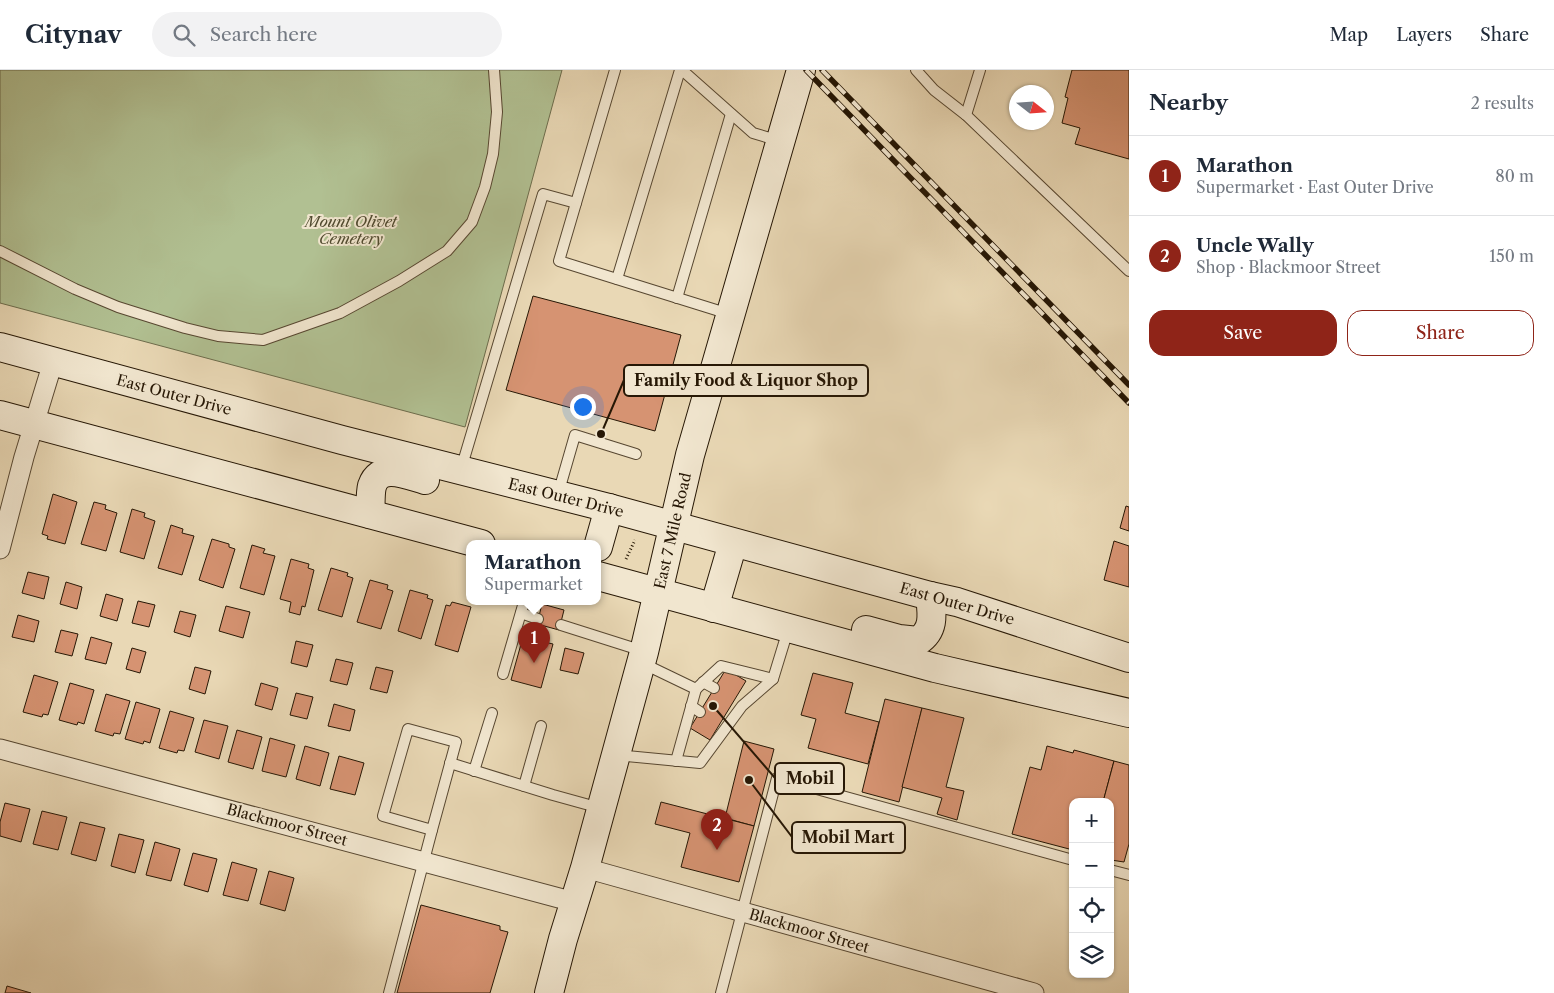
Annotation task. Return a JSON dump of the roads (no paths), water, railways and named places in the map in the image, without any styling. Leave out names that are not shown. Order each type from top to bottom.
[{"type":"main road","name":"East 7 Mile Road","points":[[549,993],[642,657],[690,455],[801,70]]},
{"type":"main road","name":"East Outer Drive","points":[[0,347],[957,602],[1129,658]]},
{"type":"main road","points":[[0,414],[466,540]]},
{"type":"main road","points":[[370,514],[372,486],[377,477],[385,472],[394,472],[491,496],[553,494]]},
{"type":"main road","points":[[600,540],[609,508]]},
{"type":"main road","points":[[714,608],[733,543]]},
{"type":"main road","points":[[610,571],[658,592],[714,608],[935,668],[1129,713]]},
{"type":"main road","points":[[789,628],[814,617],[899,639],[918,641],[926,636],[931,624],[930,596]]},
{"type":"street","points":[[0,549],[24,457],[52,362]]},
{"type":"street","name":"Blackmoor Street","points":[[0,749],[574,902]]},
{"type":"street","name":"Blackmoor Street","points":[[585,868],[1034,993]]},
{"type":"lane","points":[[0,251],[75,289],[118,307],[185,328],[218,336],[263,340],[340,313],[399,281],[448,251],[472,222],[485,187],[493,154],[497,112],[494,70]]},
{"type":"lane","points":[[615,70],[559,261],[730,314]]},
{"type":"lane","points":[[617,279],[681,70],[753,133],[781,142]]},
{"type":"lane","points":[[916,70],[934,90],[966,115],[1129,271]]},
{"type":"lane","points":[[966,115],[980,70]]},
{"type":"lane","points":[[677,298],[731,114]]},
{"type":"lane","points":[[460,470],[543,194],[576,203]]},
{"type":"lane","points":[[553,494],[575,435],[636,454]]},
{"type":"lane","points":[[503,674],[523,605]]},
{"type":"lane","points":[[521,613],[538,618]]},
{"type":"lane","points":[[561,625],[642,657],[700,685],[714,688]]},
{"type":"lane","points":[[616,755],[700,763],[738,704],[772,679],[789,628]]},
{"type":"lane","points":[[676,761],[691,706],[700,685],[721,666],[772,679]]},
{"type":"lane","points":[[691,706],[700,712]]},
{"type":"lane","points":[[474,771],[492,713]]},
{"type":"lane","points":[[524,786],[541,726]]},
{"type":"lane","points":[[389,993],[456,742],[408,729],[383,816],[432,830]]},
{"type":"lane","points":[[450,763],[601,808]]},
{"type":"lane","points":[[721,993],[777,778],[1069,859]]},
{"type":"lane","points":[[1114,871],[1129,875]]},
{"type":"railway","points":[[806,70],[1129,403]]},
{"type":"railway","points":[[822,70],[1129,385]]},
{"type":"place","name":"Family Food & Liquor Shop","points":[[601,434]]},
{"type":"place","name":"Marathon","points":[[534,663]]},
{"type":"place","name":"Mobil","points":[[713,706]]},
{"type":"place","name":"Mobil Mart","points":[[749,780]]},
{"type":"place","name":"Uncle Wally","points":[[717,850]]},
{"type":"park label","name":"Mount Olivet Cemetery","points":[[351,230]]}]
